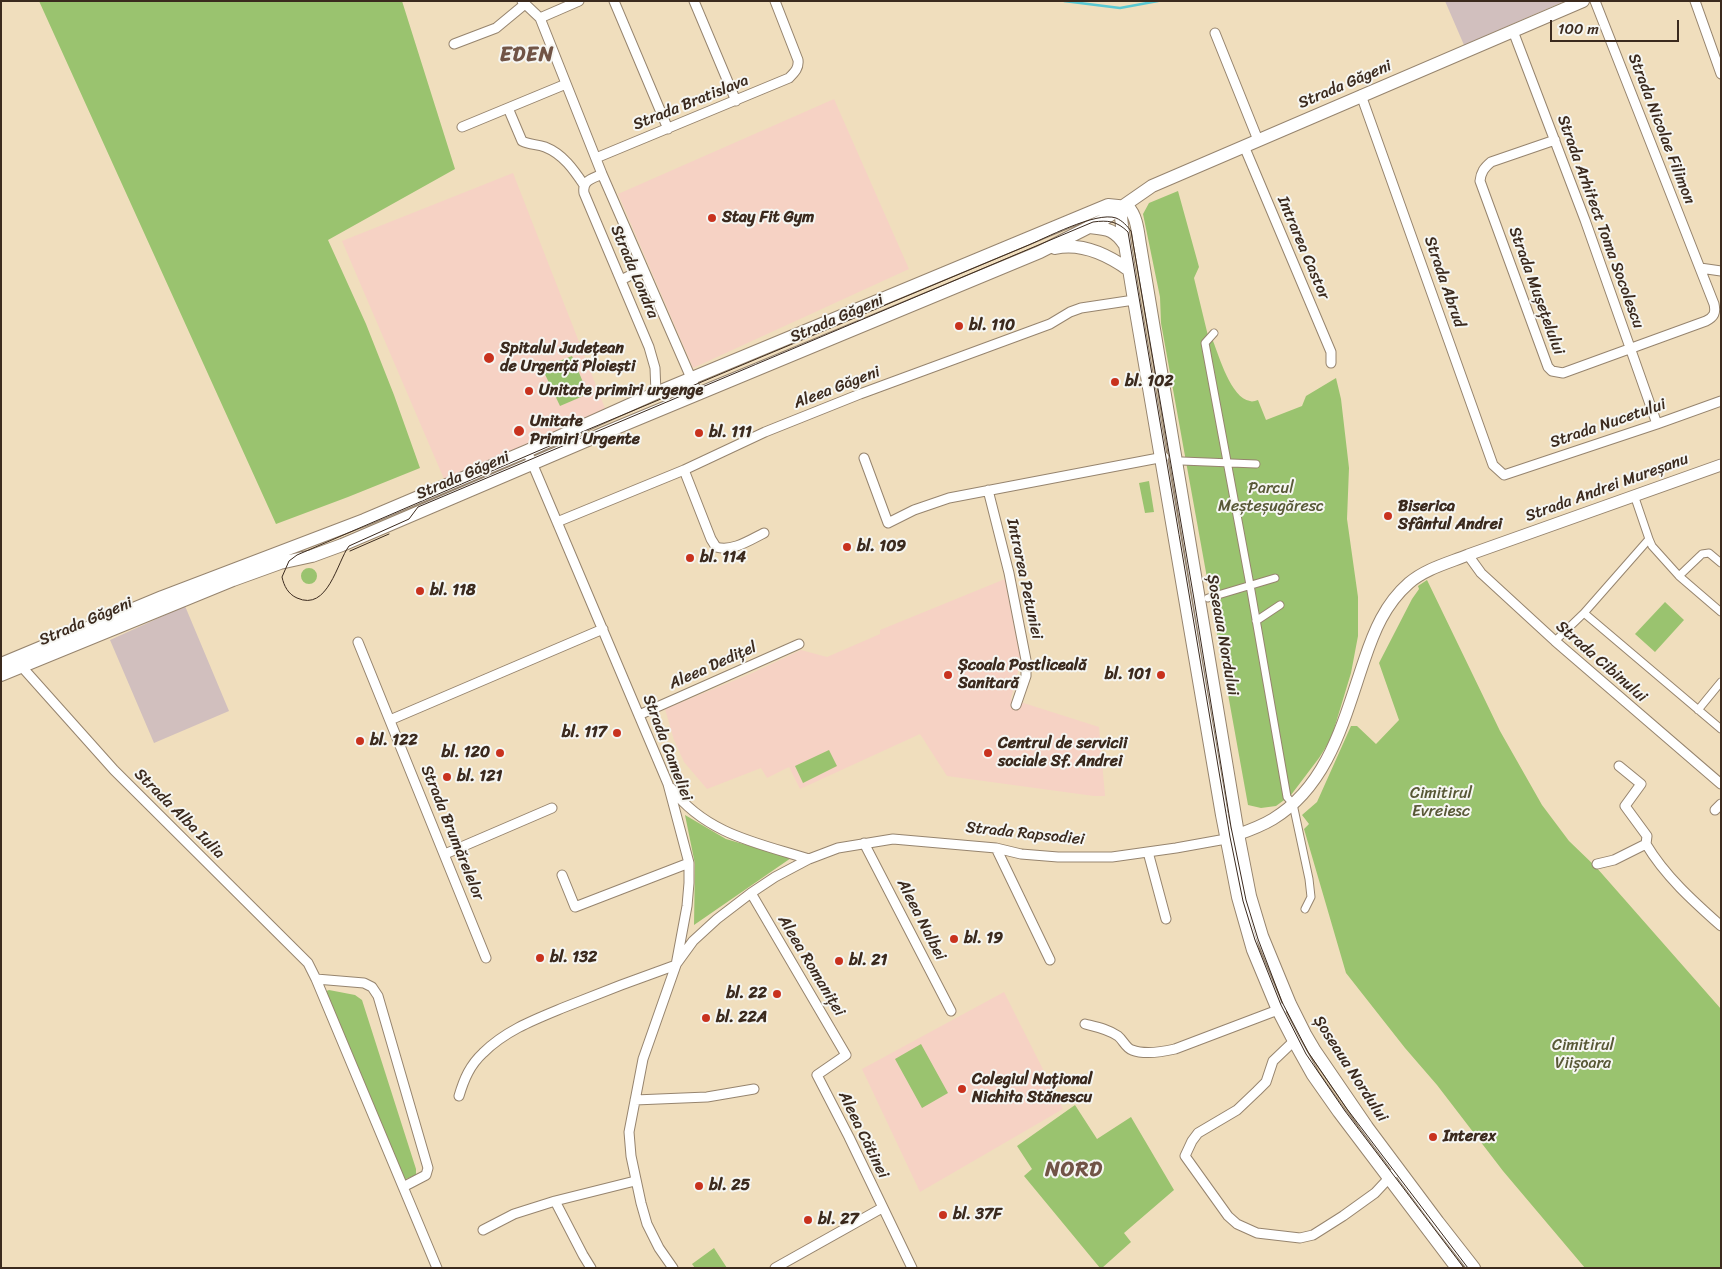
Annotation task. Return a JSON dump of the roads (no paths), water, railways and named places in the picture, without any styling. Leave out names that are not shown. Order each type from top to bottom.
[{"type":"main road","name":"Strada Găgeni","points":[[1,664],[261,564],[280,563],[312,556],[342,545],[1040,252],[1103,220],[1152,186],[1583,1]]},
{"type":"main road","name":"Strada Găgeni","points":[[1,675],[261,564],[301,545],[527,451],[656,392],[1108,205],[1123,206]]},
{"type":"main road","name":"Șoseaua Nordului","points":[[1457,1268],[1318,1083],[1278,1010],[1261,970],[1245,924],[1238,897],[1232,836],[1179,458],[1136,227],[1132,212],[1128,207],[1123,206],[1121,216],[1125,247],[1160,458],[1156,467],[1164,510],[1170,516],[1232,836],[1262,936],[1290,1004],[1315,1052],[1367,1127],[1474,1268]]},
{"type":"main road","points":[[1089,227],[1118,235],[1125,247]]},
{"type":"main road","points":[[1040,252],[1057,247],[1081,248],[1106,256],[1129,270]]},
{"type":"street","points":[[540,18],[579,1]]},
{"type":"street","points":[[614,1],[668,129]]},
{"type":"street","points":[[694,1],[736,101]]},
{"type":"street","name":"Strada Bratislava","points":[[596,158],[789,78],[798,66],[796,50],[775,1]]},
{"type":"street","name":"Strada Nicolae Filimon","points":[[1595,1],[1700,268]]},
{"type":"street","points":[[1695,1],[1721,74]]},
{"type":"street","points":[[454,44],[496,28],[524,3]]},
{"type":"street","name":"Strada Londra","points":[[524,3],[540,18],[602,174],[698,394]]},
{"type":"street","name":"Strada Arhitect Toma Socolescu","points":[[1513,30],[1631,348],[1656,424]]},
{"type":"street","points":[[1215,33],[1258,140]]},
{"type":"street","points":[[462,127],[566,84]]},
{"type":"street","name":"Strada Abrud","points":[[1361,95],[1492,465],[1504,475]]},
{"type":"street","name":"Strada Londra","points":[[508,108],[522,141],[526,144],[548,148],[564,159],[584,185],[584,193],[649,347],[655,368],[656,392]]},
{"type":"street","name":"Strada Mușețelului","points":[[1554,140],[1491,162],[1484,167],[1481,174],[1482,187],[1548,367],[1552,371],[1563,373],[1706,321],[1715,313],[1714,304],[1700,268]]},
{"type":"street","name":"Intrarea Castor","points":[[1244,146],[1331,352],[1331,362]]},
{"type":"street","points":[[584,185],[586,181],[602,174]]},
{"type":"street","points":[[1700,268],[1721,271]]},
{"type":"street","points":[[621,280],[644,269]]},
{"type":"street","name":"Aleea Găgeni","points":[[557,522],[684,470],[765,432],[860,394],[1050,324],[1070,312],[1081,308],[1134,300]]},
{"type":"street","points":[[1214,333],[1205,343],[1287,797],[1293,804],[1309,879],[1311,897],[1305,909]]},
{"type":"street","name":"Strada Nucetului","points":[[1504,475],[1721,401]]},
{"type":"street","name":"Strada Cameliei","points":[[527,451],[668,784],[689,864],[690,883],[676,965],[645,1050],[629,1132],[635,1181],[648,1224],[659,1248],[673,1268]]},
{"type":"street","points":[[864,458],[888,523],[914,510],[949,498],[1160,458],[1256,464]]},
{"type":"street","name":"Strada Andrei Mureșanu","points":[[1232,836],[1271,821],[1293,804],[1314,781],[1326,763],[1340,732],[1374,631],[1384,612],[1402,590],[1416,578],[1468,555],[1721,465]]},
{"type":"street","points":[[684,470],[711,539],[716,547],[723,549],[733,547],[764,534]]},
{"type":"street","name":"Intrarea Petuniei","points":[[988,490],[1010,573],[1026,660],[1026,676],[1016,705]]},
{"type":"street","points":[[1634,495],[1652,546],[1679,576],[1721,612]]},
{"type":"street","points":[[1555,641],[1584,612],[1649,538]]},
{"type":"street","points":[[1679,576],[1702,554],[1709,553],[1721,563]]},
{"type":"street","name":"Strada Cibinului","points":[[1468,555],[1482,573],[1555,641],[1721,784]]},
{"type":"street","points":[[1208,598],[1275,578]]},
{"type":"street","points":[[1256,621],[1280,605]]},
{"type":"street","points":[[1584,612],[1721,729]]},
{"type":"street","points":[[390,720],[603,629]]},
{"type":"street","name":"Strada Brumărelelor","points":[[358,642],[486,958]]},
{"type":"street","name":"Aleea Dedițel","points":[[639,716],[799,644]]},
{"type":"street","name":"Strada Alba Iulia","points":[[22,667],[114,770],[308,963],[437,1268]]},
{"type":"street","points":[[1698,710],[1721,682]]},
{"type":"street","points":[[1619,766],[1641,784],[1625,806],[1647,836],[1646,844],[1654,858],[1671,878],[1721,926]]},
{"type":"street","points":[[668,784],[687,807],[722,830],[809,859]]},
{"type":"street","points":[[445,854],[552,808]]},
{"type":"street","name":"Strada Rapsodiei","points":[[676,965],[693,941],[717,919],[751,893],[809,859],[838,848],[893,839],[996,848],[1021,854],[1058,857],[1112,857],[1232,836]]},
{"type":"street","name":"Aleea Nalbei","points":[[864,843],[951,1011]]},
{"type":"street","points":[[1597,864],[1614,860],[1646,844]]},
{"type":"street","points":[[996,848],[1050,960]]},
{"type":"street","points":[[1148,852],[1166,919]]},
{"type":"street","points":[[562,876],[575,907],[689,864]]},
{"type":"street","name":"Aleea Romaniței","points":[[751,893],[846,1055],[817,1075]]},
{"type":"street","points":[[459,1096],[471,1067],[482,1054],[513,1029],[597,994],[676,965]]},
{"type":"street","points":[[316,979],[364,983],[372,987],[378,996],[428,1168],[426,1175],[403,1187]]},
{"type":"street","points":[[1085,1024],[1104,1028],[1118,1036],[1131,1050],[1161,1053],[1290,1004]]},
{"type":"street","points":[[1294,1041],[1273,1061],[1266,1082],[1237,1110],[1198,1134],[1192,1141],[1185,1156],[1228,1216],[1238,1224],[1257,1233],[1300,1238],[1313,1235],[1344,1216],[1375,1193],[1399,1169]]},
{"type":"street","name":"Aleea Cătinei","points":[[817,1075],[912,1268]]},
{"type":"street","points":[[634,1100],[707,1097],[754,1089]]},
{"type":"street","points":[[483,1230],[514,1214],[555,1200],[635,1181]]},
{"type":"street","points":[[555,1200],[591,1268]]},
{"type":"street","points":[[775,1268],[882,1208]]},
{"type":"waterway","points":[[1064,1],[1120,8],[1158,1]]},
{"type":"tram line","points":[[1464,1268],[1345,1111],[1306,1054],[1281,1005],[1255,940],[1243,901],[1230,837],[1128,232],[1116,223],[1108,221],[1093,222],[418,507],[409,519],[349,546],[330,583],[317,598],[308,600],[297,598],[287,589],[282,577],[289,561],[297,555],[582,432],[1070,227],[1096,218],[1118,219],[1131,231],[1231,827],[1246,900],[1258,939],[1282,1002],[1308,1052],[1347,1109],[1468,1268]]},
{"type":"tram line","points":[[350,551],[389,534]]},
{"type":"place","name":"Stay Fit Gym","points":[[712,218]]},
{"type":"place","name":"bl. 110","points":[[959,326]]},
{"type":"place","name":"Spitalul Județean de Urgență Ploiești","points":[[489,358]]},
{"type":"place","name":"bl. 102","points":[[1115,382]]},
{"type":"place","name":"Unitate primiri urgenge","points":[[529,391]]},
{"type":"place","name":"Unitate Primiri Urgente","points":[[519,431]]},
{"type":"place","name":"bl. 111","points":[[699,433]]},
{"type":"place","name":"Biserica Sfântul Andrei","points":[[1388,516]]},
{"type":"place","name":"bl. 109","points":[[847,547]]},
{"type":"place","name":"bl. 114","points":[[690,558]]},
{"type":"place","name":"bl. 118","points":[[420,591]]},
{"type":"place","name":"Școala Postliceală Sanitară","points":[[948,675]]},
{"type":"place","name":"bl. 101","points":[[1161,675]]},
{"type":"place","name":"bl. 117","points":[[617,733]]},
{"type":"place","name":"bl. 122","points":[[360,741]]},
{"type":"place","name":"bl. 120","points":[[500,753]]},
{"type":"place","name":"Centrul de servicii sociale Sf. Andrei","points":[[988,753]]},
{"type":"place","name":"bl. 121","points":[[447,777]]},
{"type":"place","name":"bl. 19","points":[[954,939]]},
{"type":"place","name":"bl. 132","points":[[540,958]]},
{"type":"place","name":"bl. 21","points":[[839,961]]},
{"type":"place","name":"bl. 22","points":[[777,994]]},
{"type":"place","name":"bl. 22A","points":[[706,1018]]},
{"type":"place","name":"Colegiul Național Nichita Stănescu","points":[[962,1089]]},
{"type":"place","name":"Interex","points":[[1433,1137]]},
{"type":"place","name":"bl. 25","points":[[699,1186]]},
{"type":"place","name":"bl. 37F","points":[[943,1215]]},
{"type":"place","name":"bl. 27","points":[[808,1220]]},
{"type":"district","name":"EDEN","points":[[527,56]]},
{"type":"district","name":"NORD","points":[[1074,1171]]},
{"type":"park label","name":"Parcul Meșteșugăresc","points":[[1271,498]]},
{"type":"park label","name":"Cimitirul Evreiesc","points":[[1441,803]]},
{"type":"park label","name":"Cimitirul Viișoara","points":[[1583,1055]]}]
